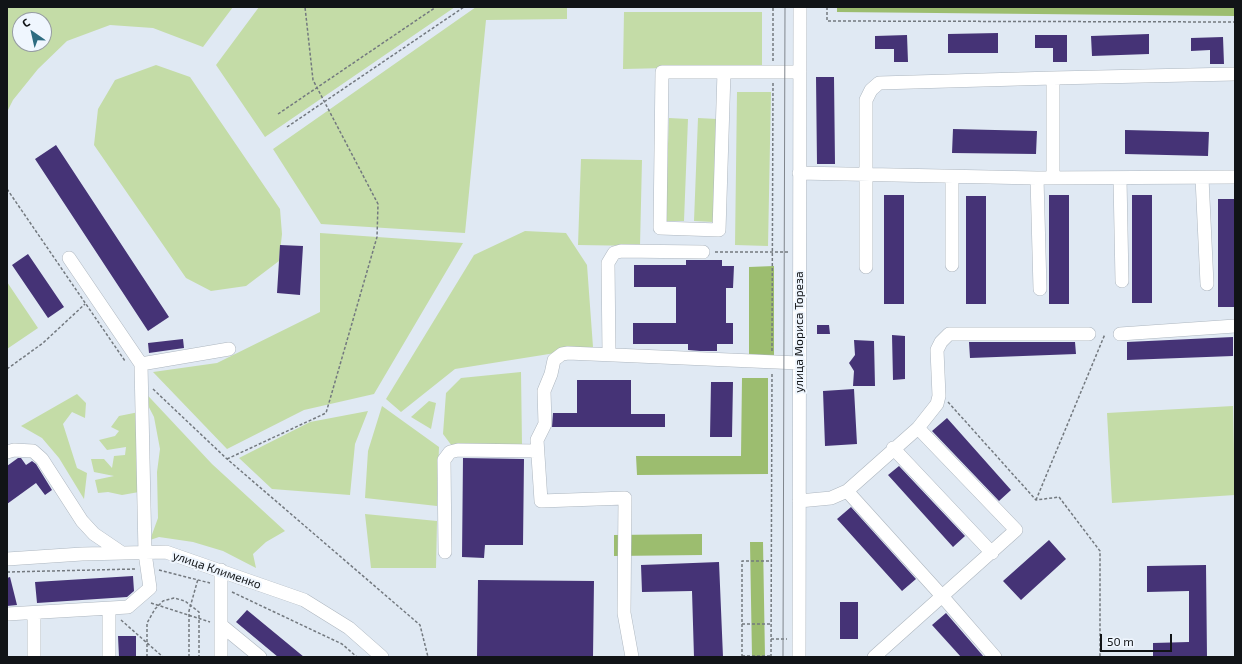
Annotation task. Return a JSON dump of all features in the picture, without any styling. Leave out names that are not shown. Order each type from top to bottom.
[{"type":"street","name":"улица Мориса Тореза","points":[[799,657],[800,7]]},
{"type":"street","points":[[724,72],[719,230],[660,228],[662,72],[724,72],[773,72],[800,72]]},
{"type":"street","points":[[866,268],[866,100],[871,90],[879,83],[1235,74]]},
{"type":"street","points":[[1053,78],[1053,178]]},
{"type":"street","points":[[799,173],[1120,179],[1235,177]]},
{"type":"street","points":[[952,177],[952,265]]},
{"type":"street","points":[[1037,178],[1040,289]]},
{"type":"street","points":[[1202,178],[1207,284]]},
{"type":"street","points":[[1120,179],[1122,282]]},
{"type":"street","points":[[610,354],[608,263],[614,253],[620,251],[703,252]]},
{"type":"street","points":[[7,614],[128,607],[150,588],[145,553],[141,371],[69,258]]},
{"type":"street","points":[[1120,334],[1235,326]]},
{"type":"street","points":[[799,501],[831,498],[847,491],[893,448],[918,428],[937,404],[939,396],[937,350],[941,342],[949,334],[1089,334]]},
{"type":"street","points":[[141,371],[229,350]]},
{"type":"street","points":[[632,657],[624,613],[625,498],[541,501],[537,440],[545,424],[544,390],[551,374],[554,360],[562,354],[568,353],[799,363]]},
{"type":"street","points":[[874,657],[1016,530],[918,428]]},
{"type":"street","points":[[893,448],[992,553]]},
{"type":"street","points":[[7,452],[14,450],[33,451],[42,459],[82,521],[94,534],[122,553]]},
{"type":"street","points":[[444,552],[444,460],[450,452],[458,450],[538,452]]},
{"type":"street","points":[[847,491],[995,657]]},
{"type":"street","name":"улица Клименко","points":[[7,559],[166,552],[304,600],[348,628],[382,657]]},
{"type":"street","points":[[221,570],[221,657]]},
{"type":"street","points":[[109,609],[109,657]]},
{"type":"street","points":[[34,612],[34,657]]},
{"type":"street","points":[[221,625],[260,657]]},
{"type":"path","points":[[227,459],[326,413],[377,237],[378,204],[313,80],[305,7]]},
{"type":"path","points":[[278,114],[436,7]]},
{"type":"path","points":[[287,127],[464,7]]},
{"type":"path","points":[[772,561],[742,561],[742,657],[771,657],[772,561],[773,7]]},
{"type":"path","points":[[827,7],[827,22],[1235,22]]},
{"type":"path","points":[[7,189],[126,362]]},
{"type":"path","points":[[703,252],[784,252]]},
{"type":"path","points":[[7,369],[43,343],[85,304]]},
{"type":"path","points":[[1036,500],[1105,334],[1120,334]]},
{"type":"path","points":[[141,371],[227,459],[420,625],[428,657]]},
{"type":"path","points":[[939,396],[946,400],[1036,500]]},
{"type":"path","points":[[1036,500],[1059,497],[1100,551],[1100,657]]},
{"type":"path","points":[[7,572],[147,568],[166,570],[221,587],[342,644],[357,657]]},
{"type":"path","points":[[189,657],[190,606],[198,579]]},
{"type":"path","points":[[138,598],[221,625]]},
{"type":"path","points":[[148,657],[147,623],[163,601],[174,598],[185,601],[199,612],[199,657]]},
{"type":"path","points":[[109,609],[163,657]]},
{"type":"path","points":[[742,624],[771,624]]},
{"type":"path","points":[[771,640],[799,640]]},
{"type":"green space","points":[[7,7],[233,7],[203,47],[153,28],[110,25],[67,41],[38,69],[13,100],[7,112]]},
{"type":"green space","points":[[259,7],[455,7],[265,137],[216,65]]},
{"type":"green space","points":[[476,7],[567,7],[567,19],[486,20],[465,233],[321,224],[273,149]]},
{"type":"green space","points":[[837,7],[1235,7],[1235,16],[837,12]]},
{"type":"green space","points":[[624,12],[762,12],[762,70],[711,67],[623,69]]},
{"type":"green space","points":[[156,65],[190,77],[280,209],[282,234],[279,261],[246,286],[211,291],[186,278],[94,145],[98,109],[115,80]]},
{"type":"green space","points":[[737,92],[771,92],[768,246],[735,245]]},
{"type":"green space","points":[[669,118],[688,119],[684,221],[665,221]]},
{"type":"green space","points":[[698,118],[717,119],[713,222],[694,221]]},
{"type":"green space","points":[[581,159],[642,160],[640,246],[578,245]]},
{"type":"green space","points":[[525,231],[566,233],[587,265],[593,347],[455,369],[401,412],[386,399],[474,255]]},
{"type":"green space","points":[[320,233],[463,243],[374,394],[304,410],[227,449],[153,372],[217,363],[320,312]]},
{"type":"green space","points":[[774,266],[774,357],[749,358],[749,267]]},
{"type":"green space","points":[[7,282],[38,328],[7,349]]},
{"type":"green space","points":[[521,372],[522,445],[452,446],[443,434],[446,393],[461,378]]},
{"type":"green space","points":[[742,378],[768,378],[768,474],[637,475],[636,456],[741,456]]},
{"type":"green space","points":[[137,384],[212,464],[285,531],[266,542],[253,554],[256,568],[223,551],[193,542],[159,537],[150,540],[158,518],[157,472],[160,449],[154,417]]},
{"type":"green space","points":[[77,394],[86,403],[85,418],[72,412],[63,424],[77,468],[87,473],[84,499],[59,458],[42,438],[21,426]]},
{"type":"green space","points":[[429,401],[436,403],[431,429],[411,417]]},
{"type":"green space","points":[[382,406],[439,447],[437,506],[365,498],[368,451]]},
{"type":"green space","points":[[1233,406],[1235,495],[1112,503],[1107,413]]},
{"type":"green space","points":[[368,411],[355,444],[350,495],[272,489],[239,458],[310,422]]},
{"type":"green space","points":[[139,412],[139,492],[122,495],[108,492],[98,493],[95,480],[114,476],[94,472],[91,459],[104,459],[112,468],[114,456],[125,455],[126,447],[107,450],[99,440],[115,436],[119,431],[111,427],[119,416]]},
{"type":"green space","points":[[365,514],[437,521],[436,568],[371,568]]},
{"type":"green space","points":[[702,534],[702,555],[614,556],[614,535]]},
{"type":"green space","points":[[750,542],[763,542],[765,657],[752,657]]},
{"type":"building","points":[[998,33],[998,53],[948,53],[948,34]]},
{"type":"building","points":[[1149,34],[1149,54],[1092,56],[1091,36]]},
{"type":"building","points":[[907,35],[908,62],[894,62],[894,49],[875,49],[875,36]]},
{"type":"building","points":[[1035,35],[1067,35],[1067,62],[1053,62],[1053,48],[1035,48]]},
{"type":"building","points":[[1223,37],[1224,64],[1210,64],[1210,50],[1191,51],[1191,38]]},
{"type":"building","points":[[816,77],[834,77],[835,164],[817,164]]},
{"type":"building","points":[[953,129],[1037,131],[1036,154],[952,153]]},
{"type":"building","points":[[1125,130],[1209,132],[1208,156],[1125,154]]},
{"type":"building","points":[[56,145],[169,317],[148,331],[35,159]]},
{"type":"building","points":[[884,195],[904,195],[904,304],[884,304]]},
{"type":"building","points":[[1049,195],[1069,195],[1069,304],[1049,304]]},
{"type":"building","points":[[1132,195],[1152,195],[1152,303],[1132,303]]},
{"type":"building","points":[[966,196],[986,196],[986,304],[966,304]]},
{"type":"building","points":[[1218,199],[1235,199],[1235,307],[1218,307]]},
{"type":"building","points":[[280,245],[303,246],[300,295],[277,293]]},
{"type":"building","points":[[28,254],[64,307],[48,318],[12,265]]},
{"type":"building","points":[[686,260],[722,260],[722,266],[734,266],[733,288],[726,288],[726,323],[733,323],[733,344],[717,344],[717,351],[700,351],[688,350],[688,344],[633,344],[633,323],[676,323],[676,287],[634,287],[634,265],[686,265]]},
{"type":"building","points":[[817,325],[829,325],[830,334],[817,334]]},
{"type":"building","points":[[892,335],[905,336],[905,379],[893,380]]},
{"type":"building","points":[[1233,337],[1233,356],[1127,360],[1127,342]]},
{"type":"building","points":[[183,339],[184,348],[149,353],[148,343]]},
{"type":"building","points":[[854,340],[874,341],[875,386],[853,386],[854,371],[849,363],[855,355]]},
{"type":"building","points":[[969,342],[1075,342],[1076,354],[970,358]]},
{"type":"building","points":[[577,380],[631,380],[631,414],[665,414],[665,427],[552,427],[553,413],[577,413]]},
{"type":"building","points":[[711,382],[733,382],[732,437],[710,437]]},
{"type":"building","points":[[854,389],[857,444],[825,446],[823,391]]},
{"type":"building","points":[[947,418],[1011,490],[999,501],[932,431]]},
{"type":"building","points":[[18,458],[21,458],[26,465],[32,461],[36,464],[52,490],[45,495],[36,483],[7,504],[7,466]]},
{"type":"building","points":[[463,458],[524,459],[523,545],[485,545],[484,558],[462,557]]},
{"type":"building","points":[[899,466],[965,536],[953,547],[888,475]]},
{"type":"building","points":[[851,507],[916,579],[902,591],[837,519]]},
{"type":"building","points":[[1049,540],[1066,559],[1021,600],[1003,581]]},
{"type":"building","points":[[719,562],[723,657],[694,657],[692,591],[642,592],[641,565]]},
{"type":"building","points":[[1206,565],[1207,657],[1153,657],[1153,643],[1189,642],[1189,591],[1147,592],[1147,566]]},
{"type":"building","points":[[133,576],[134,591],[127,597],[37,603],[35,582]]},
{"type":"building","points":[[10,577],[17,605],[7,606],[7,578]]},
{"type":"building","points":[[478,580],[594,581],[593,657],[477,657]]},
{"type":"building","points":[[840,602],[858,602],[858,639],[840,639]]},
{"type":"building","points":[[247,610],[304,657],[278,657],[236,622]]},
{"type":"building","points":[[946,613],[984,657],[961,657],[932,625]]},
{"type":"building","points":[[118,636],[136,636],[136,657],[119,657]]},
{"type":"tram line","points":[[783,657],[785,7]]}]
